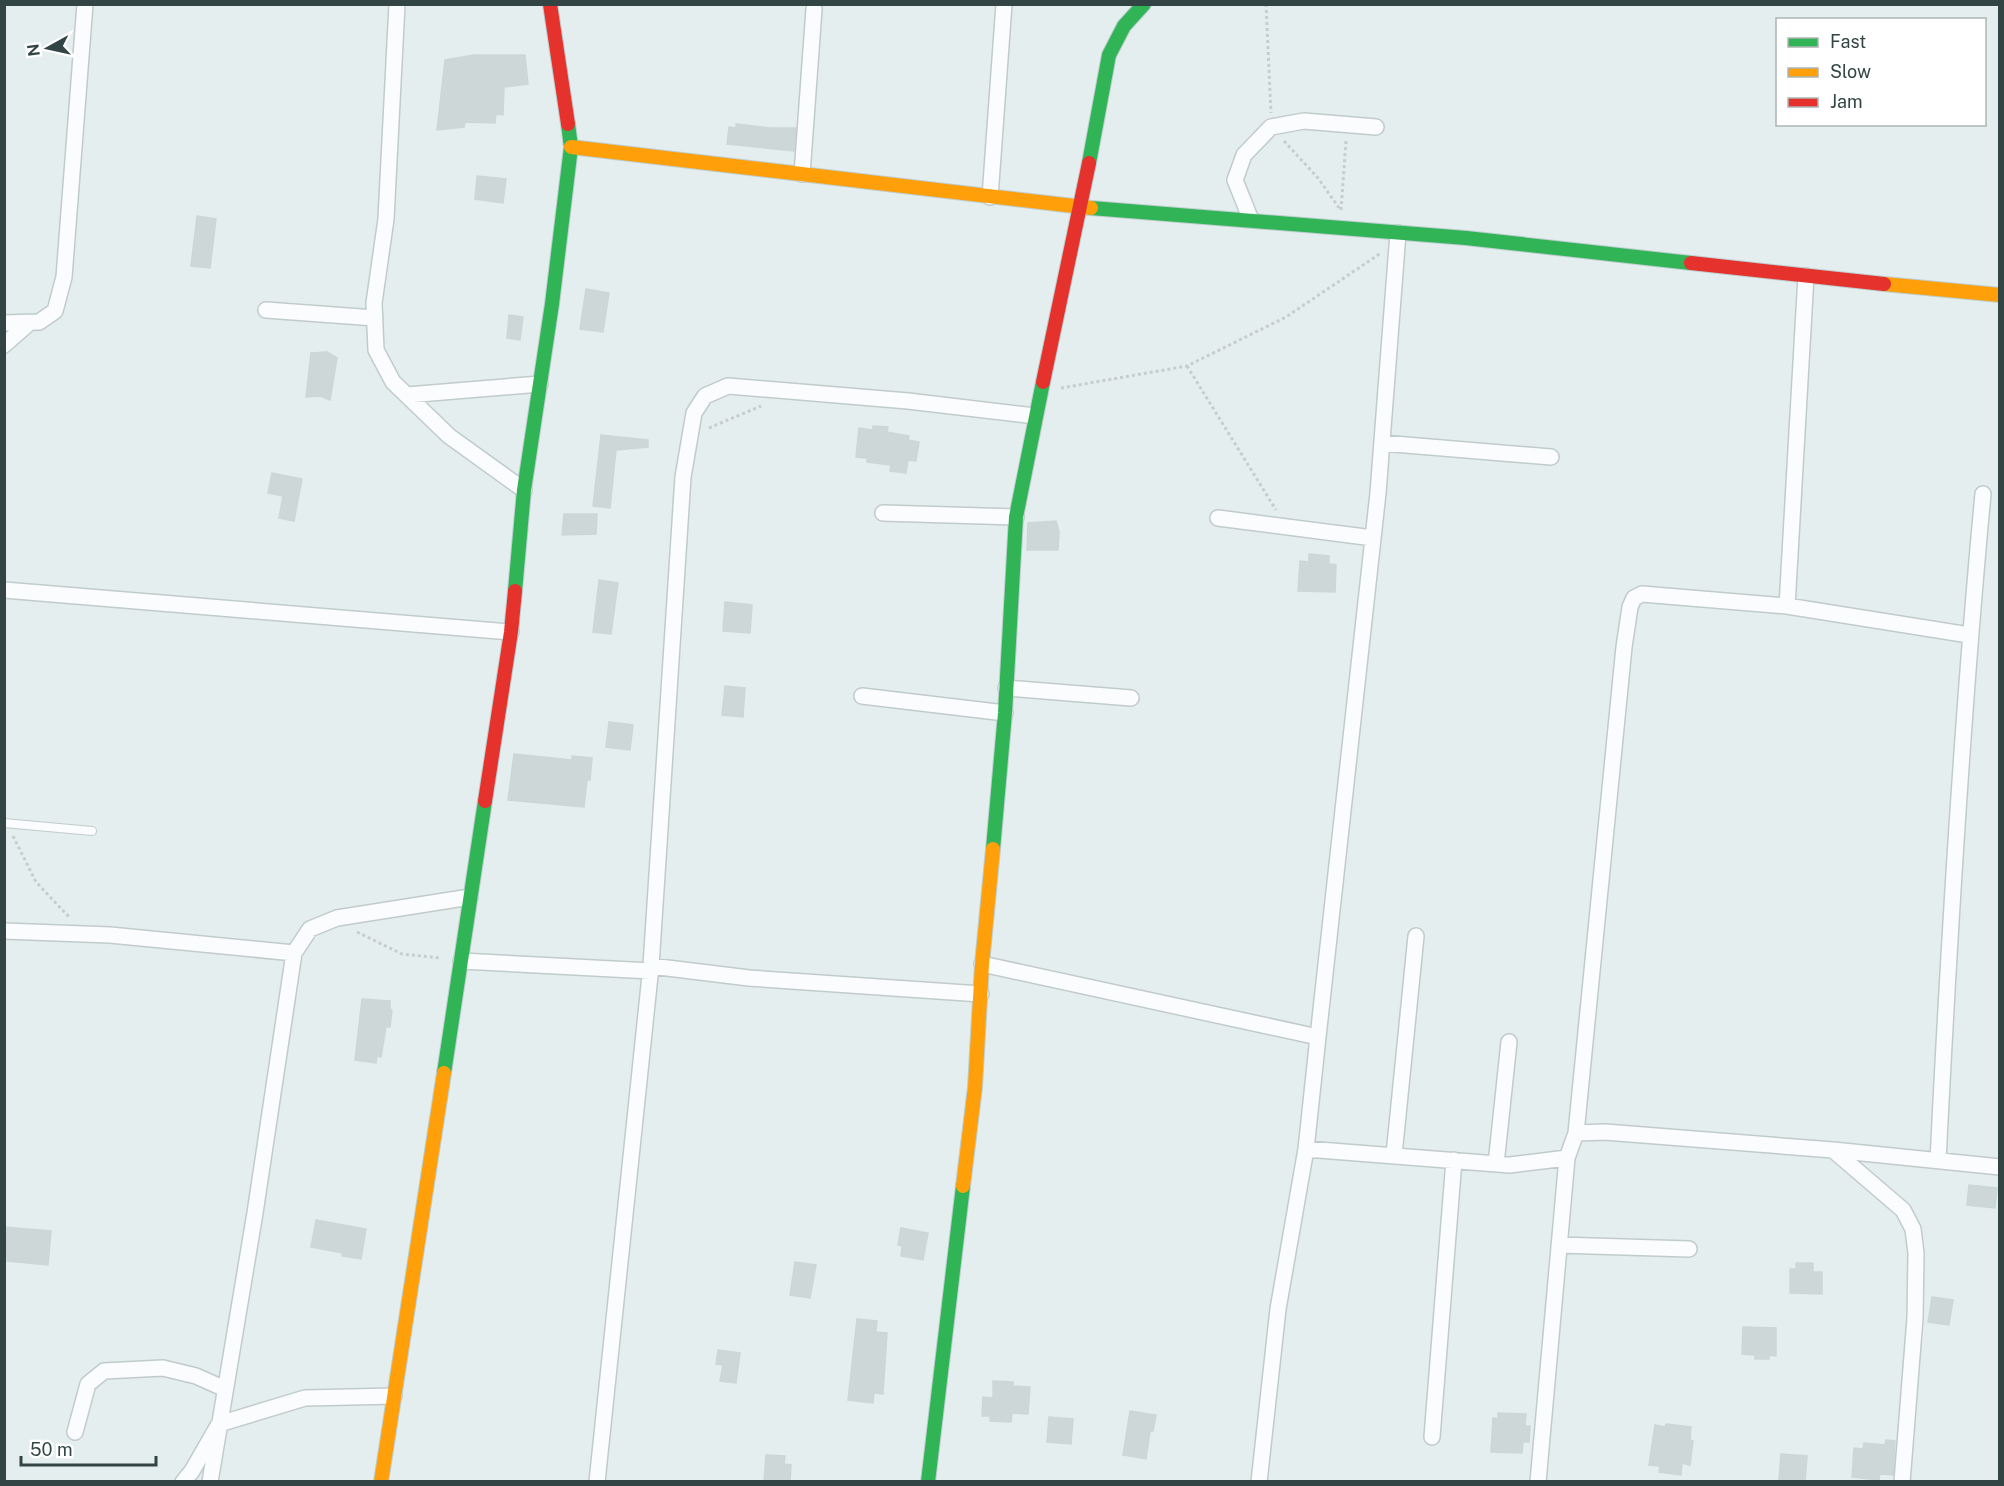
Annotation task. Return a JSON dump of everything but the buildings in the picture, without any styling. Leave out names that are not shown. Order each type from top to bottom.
[{"type":"street","points":[[4,323],[39,322],[55,311],[64,277],[85,4]]},
{"type":"street","points":[[397,4],[387,196],[374,303],[376,350],[393,382],[448,436],[524,489]]},
{"type":"street","points":[[381,1482],[511,632],[524,489],[571,147],[550,4]]},
{"type":"street","points":[[990,196],[1004,4]]},
{"type":"street","points":[[928,1482],[975,1087],[982,963],[1005,713],[1017,517],[1035,416],[1081,207],[1109,56],[1124,26],[1144,4]]},
{"type":"street","points":[[802,174],[814,9]]},
{"type":"street","points":[[1251,220],[1235,180],[1244,154],[1271,127],[1304,121],[1376,127]]},
{"type":"street","points":[[571,147],[1081,207],[1251,220],[1398,238],[1466,238],[2000,295]]},
{"type":"street","points":[[1259,1482],[1278,1309],[1306,1149],[1373,538],[1398,238]]},
{"type":"street","points":[[1787,606],[1806,276]]},
{"type":"street","points":[[266,310],[375,318]]},
{"type":"street","points":[[4,345],[27,324]]},
{"type":"street","points":[[407,395],[540,384]]},
{"type":"street","points":[[597,1482],[651,968],[683,477],[694,413],[705,396],[728,386],[908,401],[1035,416]]},
{"type":"street","points":[[1382,442],[1551,457]]},
{"type":"street","points":[[1938,1161],[1948,955],[1969,635],[1983,494]]},
{"type":"street","points":[[883,513],[1017,517]]},
{"type":"street","points":[[1218,518],[1373,538]]},
{"type":"street","points":[[4,590],[511,632]]},
{"type":"street","points":[[1538,1482],[1567,1158],[1576,1133],[1624,647],[1630,607],[1634,598],[1642,594],[1787,606],[1969,635]]},
{"type":"street","points":[[1006,688],[1131,698]]},
{"type":"street","points":[[862,696],[1005,713]]},
{"type":"street","points":[[210,1482],[294,953],[310,929],[338,918],[470,897]]},
{"type":"street","points":[[4,931],[86,934],[294,953]]},
{"type":"street","points":[[1394,1155],[1416,936]]},
{"type":"street","points":[[460,961],[651,968],[749,978],[981,994]]},
{"type":"street","points":[[982,963],[1318,1037]]},
{"type":"street","points":[[1496,1164],[1509,1042]]},
{"type":"street","points":[[1576,1133],[1605,1132],[1833,1150],[2000,1167]]},
{"type":"street","points":[[1306,1149],[1510,1165],[1567,1158]]},
{"type":"street","points":[[1833,1150],[1903,1210],[1913,1229],[1916,1253],[1915,1318],[1902,1482]]},
{"type":"street","points":[[1432,1437],[1454,1160]]},
{"type":"street","points":[[1559,1245],[1689,1249]]},
{"type":"street","points":[[75,1432],[88,1384],[104,1371],[163,1368],[196,1376],[225,1389]]},
{"type":"street","points":[[183,1482],[192,1471],[219,1424],[305,1398],[394,1396]]},
{"type":"lane","points":[[5,823],[92,831]]},
{"type":"path","points":[[1341,212],[1347,125]]},
{"type":"path","points":[[1041,392],[1186,366],[1286,317],[1398,238]]},
{"type":"path","points":[[1186,366],[1287,527]]},
{"type":"path","points":[[690,436],[763,405]]},
{"type":"path","points":[[5,823],[36,882],[86,934]]},
{"type":"path","points":[[330,921],[402,954],[460,961]]},
{"type":"traffic: fast","points":[[1089,163],[1109,55],[1124,26],[1144,4]]},
{"type":"traffic: fast","points":[[515,591],[524,490],[552,304],[571,147],[568,124]]},
{"type":"traffic: fast","points":[[1091,208],[1466,238],[1691,263]]},
{"type":"traffic: fast","points":[[993,849],[1005,713],[1016,517],[1043,382]]},
{"type":"traffic: fast","points":[[444,1073],[485,801]]},
{"type":"traffic: fast","points":[[928,1482],[963,1186]]},
{"type":"traffic: slow","points":[[571,147],[1091,208]]},
{"type":"traffic: slow","points":[[1884,284],[2000,295]]},
{"type":"traffic: slow","points":[[963,1186],[975,1087],[982,964],[993,849]]},
{"type":"traffic: slow","points":[[381,1482],[444,1073]]},
{"type":"traffic: jam","points":[[550,4],[568,124]]},
{"type":"traffic: jam","points":[[1043,382],[1089,163]]},
{"type":"traffic: jam","points":[[1691,263],[1884,284]]},
{"type":"traffic: jam","points":[[485,801],[511,632],[515,591]]}]
